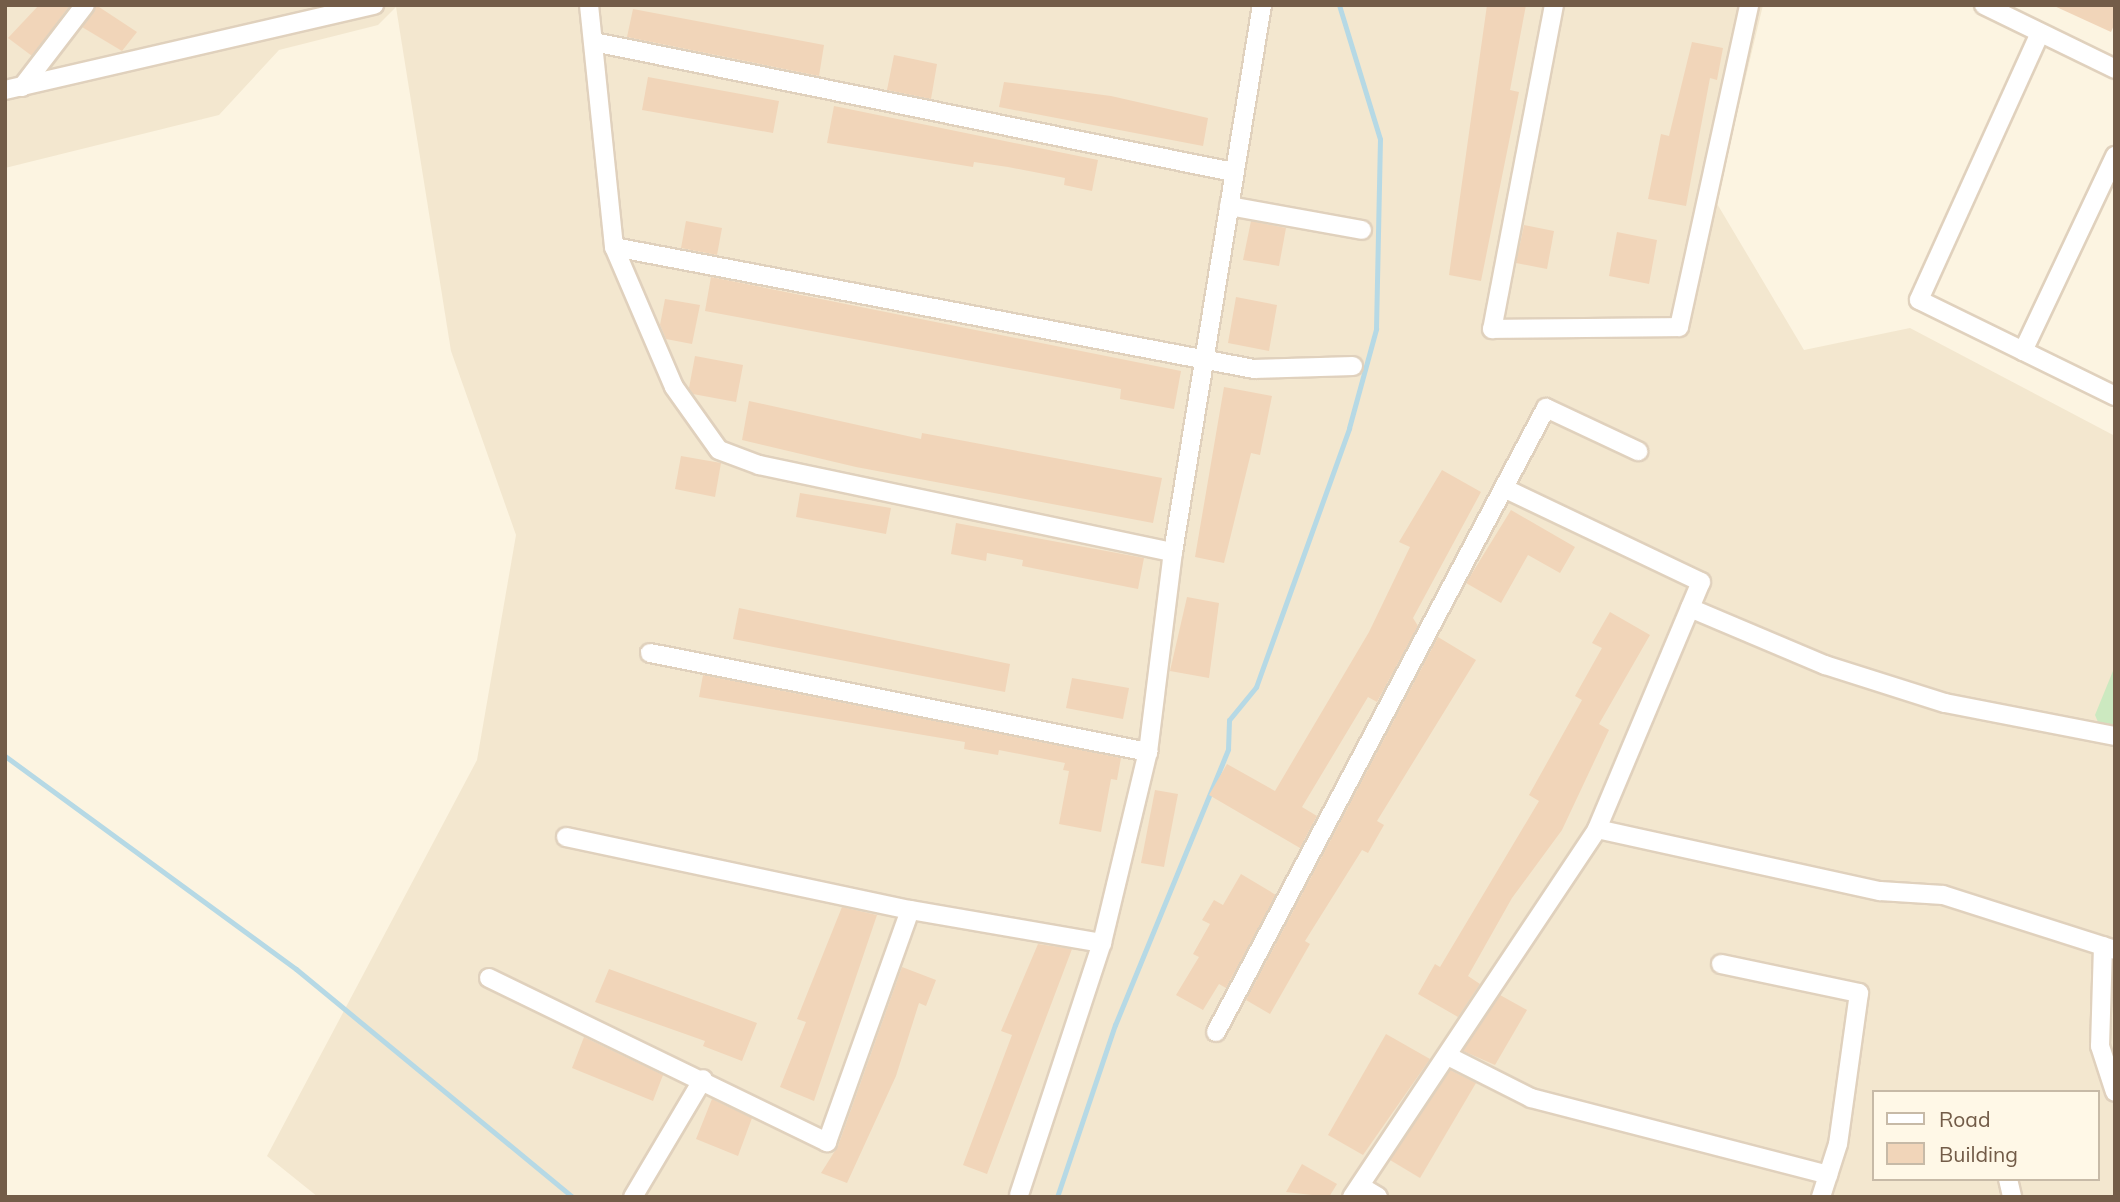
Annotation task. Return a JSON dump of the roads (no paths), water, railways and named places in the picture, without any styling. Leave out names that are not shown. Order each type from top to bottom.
[{"type":"street","points":[[14,88],[85,5]]},
{"type":"street","points":[[14,88],[374,5]]},
{"type":"street","points":[[589,5],[614,247],[674,387],[709,439],[731,457],[1173,552]]},
{"type":"street","points":[[1019,1195],[1102,943],[1148,752],[1173,552],[1262,5]]},
{"type":"street","points":[[1554,5],[1492,329],[1679,327],[1749,5]]},
{"type":"street","points":[[1984,5],[2115,69]]},
{"type":"street","points":[[2039,33],[1919,300],[2115,396]]},
{"type":"street","points":[[594,42],[1233,172]]},
{"type":"street","points":[[2023,351],[2115,156]]},
{"type":"street","points":[[1229,206],[1362,230]]},
{"type":"street","points":[[614,247],[1254,369],[1353,366]]},
{"type":"street","points":[[1216,1032],[1546,408],[1638,451]]},
{"type":"street","points":[[1378,1197],[1356,1191],[1597,829],[1701,582],[1504,488]]},
{"type":"street","points":[[1690,608],[1825,665],[1945,703],[2115,736]]},
{"type":"street","points":[[650,653],[1148,752]]},
{"type":"street","points":[[1597,829],[1880,891],[1942,895],[2109,948],[2100,1046],[2115,1092]]},
{"type":"street","points":[[566,837],[911,910],[1102,943]]},
{"type":"street","points":[[489,978],[703,1079],[827,1142],[911,910]]},
{"type":"street","points":[[1721,964],[1859,993],[1838,1143],[1821,1197]]},
{"type":"street","points":[[1448,1056],[1531,1098],[1828,1175]]},
{"type":"street","points":[[633,1197],[703,1079]]},
{"type":"waterway","points":[[1057,1197],[1115,1025],[1228,749],[1229,720],[1256,687],[1349,428],[1376,329],[1380,139],[1339,5]]},
{"type":"waterway","points":[[5,756],[296,969],[573,1197]]}]
